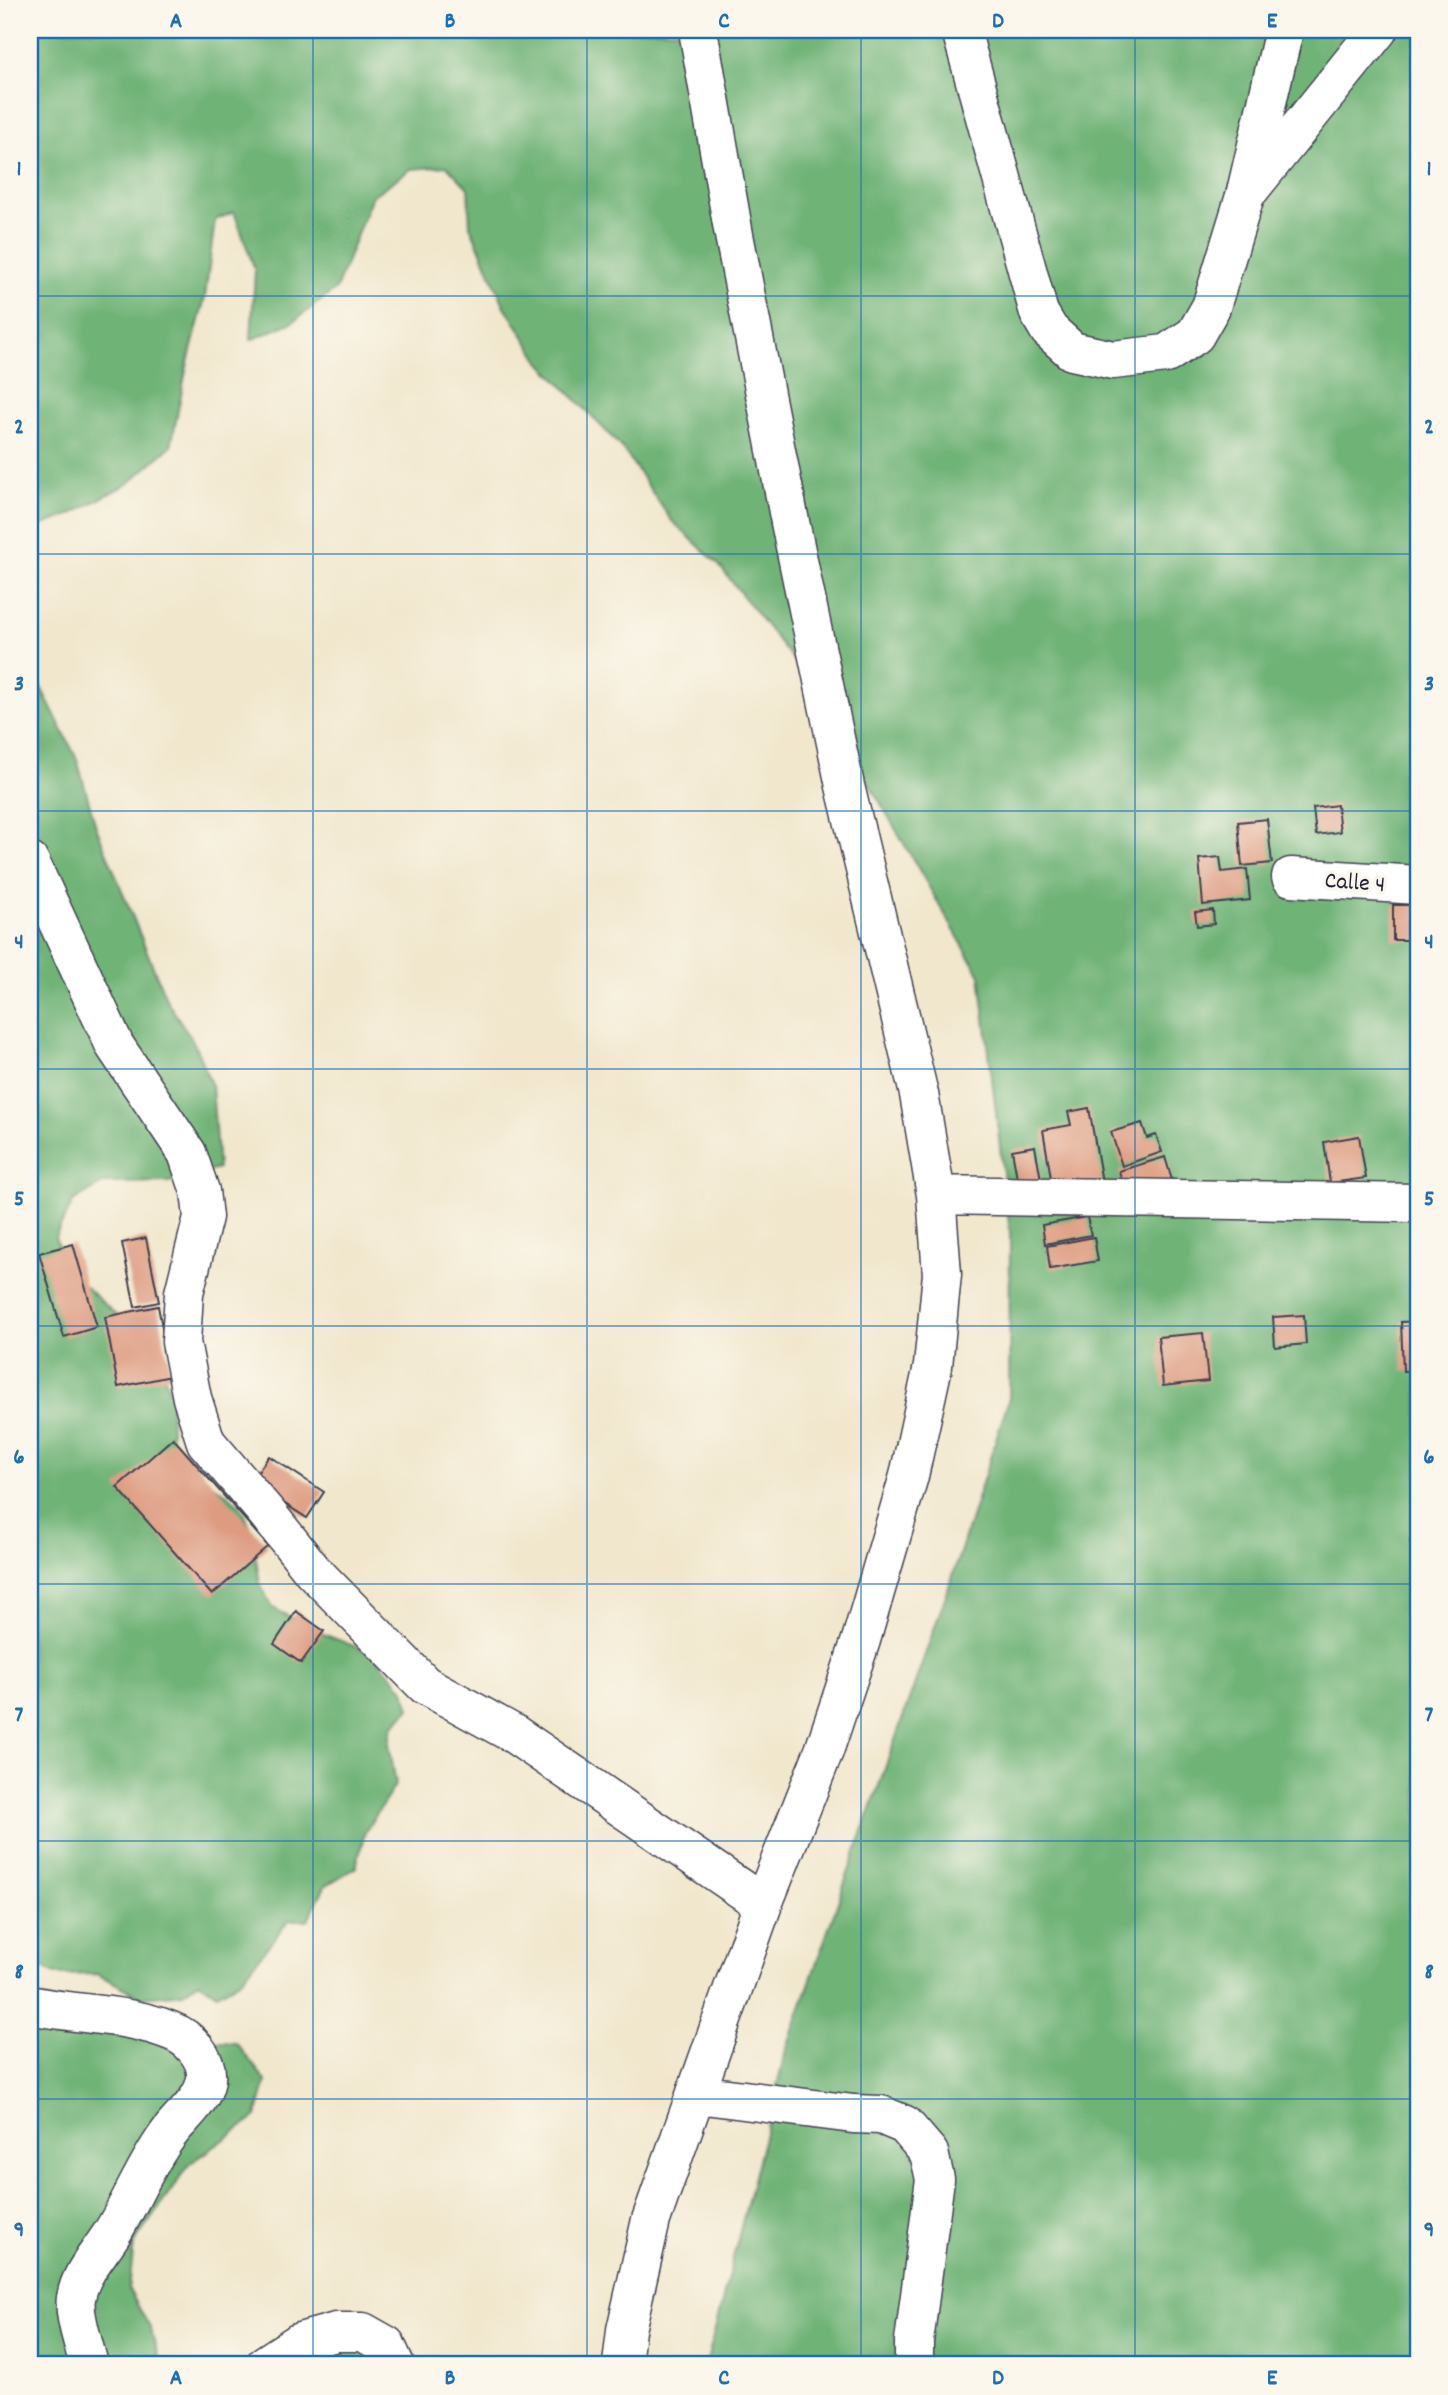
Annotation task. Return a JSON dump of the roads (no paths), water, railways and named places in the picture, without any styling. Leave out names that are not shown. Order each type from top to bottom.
[{"type":"street","points":[[622,2365],[626,2330],[651,2220],[763,1904],[824,1751],[861,1640],[909,1476],[935,1353],[942,1273],[936,1195],[919,1094],[845,786],[734,236],[698,30]]},
{"type":"street","points":[[961,30],[1039,313],[1049,330],[1072,351],[1113,360],[1166,355],[1195,335],[1211,307],[1245,196],[1284,30]]},
{"type":"street","points":[[1245,196],[1378,30]]},
{"type":"street","points":[[30,862],[115,1046],[187,1153],[200,1191],[203,1217],[184,1293],[181,1342],[192,1398],[206,1442],[313,1571],[425,1685],[514,1734],[763,1904]]},
{"type":"street","name":"Calle 4","points":[[1291,877],[1418,885]]},
{"type":"street","points":[[936,1195],[1418,1203]]},
{"type":"street","points":[[30,2005],[143,2022],[174,2031],[202,2056],[206,2078],[201,2095],[166,2136],[113,2232],[94,2263],[82,2275],[75,2300],[89,2365]]},
{"type":"street","points":[[697,2094],[853,2114],[881,2115],[905,2124],[929,2153],[935,2179],[914,2343],[914,2365]]},
{"type":"street","points":[[265,2365],[300,2342],[336,2332],[363,2332],[386,2345],[395,2365]]}]
